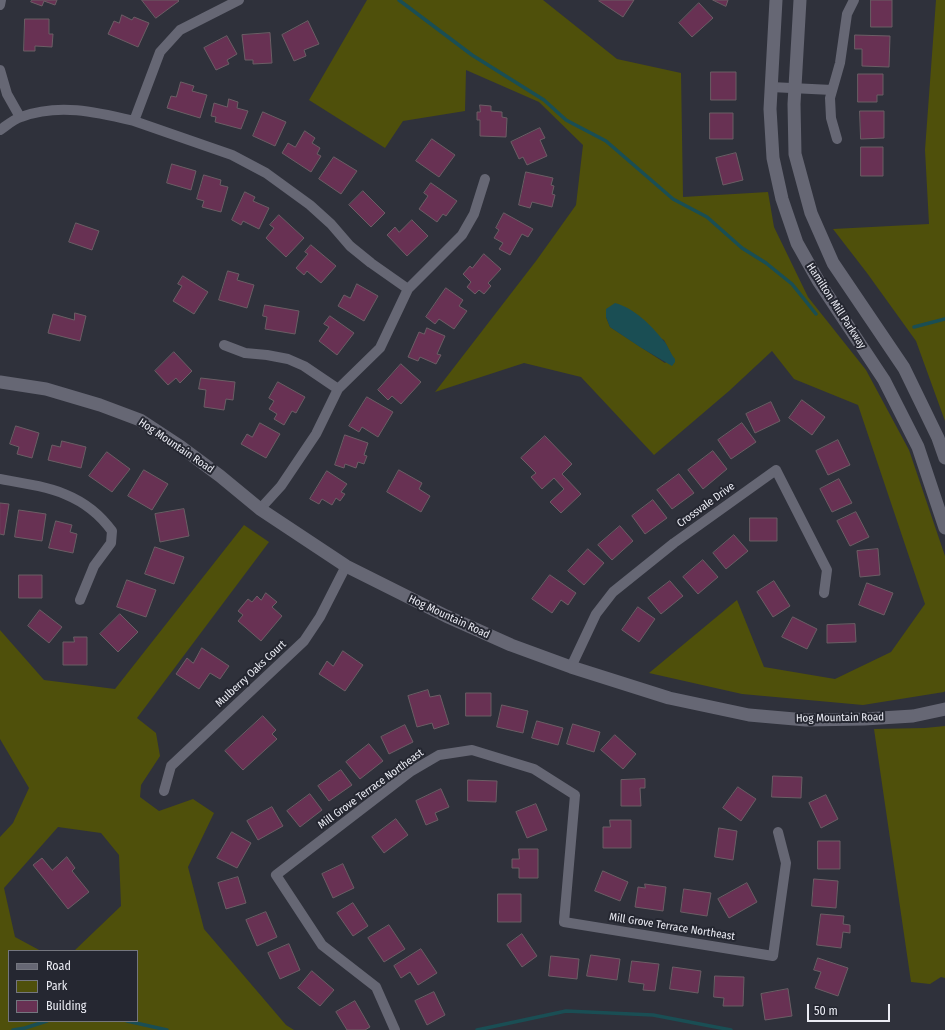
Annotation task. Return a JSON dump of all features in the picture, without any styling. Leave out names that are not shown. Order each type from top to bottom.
[{"type":"street","points":[[0,5],[1,0]]},
{"type":"street","points":[[134,120],[160,52],[180,30],[239,0]]},
{"type":"street","name":"Hamilton Mill Parkway","points":[[776,0],[770,109],[773,158],[782,199],[797,243],[819,282],[884,380],[918,447],[942,508],[945,528]]},
{"type":"street","name":"Hamilton Mill Parkway","points":[[800,0],[794,104],[795,154],[811,213],[833,263],[904,368],[938,438],[945,458]]},
{"type":"street","points":[[837,139],[831,118],[830,98],[840,63],[847,14],[854,0]]},
{"type":"street","points":[[0,70],[7,94],[20,117]]},
{"type":"street","points":[[771,87],[832,90]]},
{"type":"street","points":[[0,130],[20,117],[56,109],[93,111],[134,120],[232,155],[266,173],[310,205],[331,224],[350,246],[408,289]]},
{"type":"street","points":[[260,509],[281,486],[316,434],[338,389],[380,348],[408,289],[462,235],[474,214],[485,179]]},
{"type":"street","points":[[224,345],[245,353],[288,359],[304,366],[338,389]]},
{"type":"street","name":"Hog Mountain Road","points":[[0,382],[46,389],[100,405],[140,420],[181,447],[220,476],[260,509],[346,566],[446,616],[504,642],[571,667],[668,698],[749,715],[806,720],[864,719],[913,716],[945,709]]},
{"type":"street","name":"Crossvale Drive","points":[[571,667],[596,614],[613,592],[674,543],[776,470],[827,570],[824,593]]},
{"type":"street","points":[[0,479],[46,487],[66,493],[84,504],[106,522],[112,531],[111,543],[94,566],[80,600]]},
{"type":"street","name":"Mulberry Oaks Court","points":[[164,791],[171,766],[304,641],[320,617],[346,566]]},
{"type":"street","name":"Mill Grove Terrace Northeast","points":[[395,1030],[376,987],[322,945],[276,875],[410,772],[439,755],[472,750],[534,769],[575,795],[564,922],[773,956],[786,863],[778,832]]},
{"type":"green space","points":[[367,0],[543,0],[617,59],[681,73],[683,197],[768,192],[774,227],[808,297],[866,370],[909,450],[945,556],[945,691],[863,705],[742,694],[649,673],[737,600],[764,667],[835,679],[891,652],[925,604],[858,405],[794,379],[772,351],[729,391],[654,455],[581,377],[524,363],[435,392],[536,261],[576,205],[583,145],[539,102],[466,70],[465,111],[403,121],[385,148],[309,100]],"holes":[[[606,317],[664,340],[672,356],[665,363],[610,327]]]},
{"type":"green space","points":[[936,0],[945,0],[945,421],[916,341],[833,229],[929,224],[925,150]]},
{"type":"green space","points":[[244,525],[269,542],[137,718],[156,733],[160,756],[141,785],[140,797],[159,811],[193,799],[214,813],[188,867],[204,929],[286,1025],[294,1030],[0,1030],[0,837],[13,823],[29,788],[0,739],[0,630],[44,680],[115,689]],"holes":[[[58,827],[101,833],[119,855],[121,906],[75,950],[138,950],[138,1022],[8,1022],[8,950],[39,950],[15,937],[4,888]]]},
{"type":"green space","points":[[945,726],[945,978],[941,977],[930,984],[911,982],[874,729]]},
{"type":"water","points":[[615,303],[622,305],[642,318],[665,342],[675,359],[672,366],[610,327],[606,317],[606,309]]},
{"type":"building","points":[[32,0],[57,0],[55,5],[44,1],[42,6],[31,2]]},
{"type":"building","points":[[142,0],[178,0],[179,1],[156,18]]},
{"type":"building","points":[[634,0],[623,17],[599,1]]},
{"type":"building","points":[[713,0],[728,0],[726,6]]},
{"type":"building","points":[[871,0],[892,0],[892,27],[871,27]]},
{"type":"building","points":[[699,3],[713,18],[692,37],[679,23]]},
{"type":"building","points":[[122,15],[132,20],[134,17],[149,23],[138,47],[108,34],[114,21],[119,23]]},
{"type":"building","points":[[25,19],[49,19],[49,34],[53,34],[52,47],[35,46],[35,51],[24,51]]},
{"type":"building","points":[[308,21],[319,44],[304,50],[306,56],[294,61],[282,35]]},
{"type":"building","points":[[270,33],[272,63],[253,64],[253,60],[245,60],[242,35]]},
{"type":"building","points":[[855,35],[890,36],[889,67],[862,66],[862,49],[855,49]]},
{"type":"building","points":[[227,36],[237,54],[227,60],[229,64],[216,70],[204,48]]},
{"type":"building","points":[[711,72],[736,72],[736,100],[711,100]]},
{"type":"building","points":[[858,74],[883,74],[883,95],[877,95],[877,102],[858,102]]},
{"type":"building","points":[[181,82],[194,86],[192,91],[207,95],[200,118],[167,108],[171,96],[176,97]]},
{"type":"building","points":[[229,99],[238,102],[237,108],[248,111],[241,129],[215,122],[216,117],[211,116],[214,103],[227,107]]},
{"type":"building","points":[[480,105],[491,106],[491,111],[502,112],[502,117],[507,118],[506,137],[480,136],[480,120],[477,120],[477,112],[480,112]]},
{"type":"building","points":[[860,111],[884,111],[884,138],[861,139]]},
{"type":"building","points":[[263,112],[286,122],[275,146],[253,136]]},
{"type":"building","points":[[710,113],[733,113],[733,139],[710,139]]},
{"type":"building","points":[[540,128],[545,138],[540,140],[547,156],[527,165],[523,157],[519,159],[511,142]]},
{"type":"building","points":[[305,131],[315,138],[312,143],[320,148],[317,154],[321,156],[311,172],[282,153],[288,143],[295,147]]},
{"type":"building","points":[[432,139],[455,155],[439,177],[416,161]]},
{"type":"building","points":[[861,147],[883,147],[883,176],[861,176]]},
{"type":"building","points":[[736,153],[743,180],[723,185],[716,158]]},
{"type":"building","points":[[334,157],[357,171],[341,194],[319,179]]},
{"type":"building","points":[[172,164],[196,171],[191,190],[167,183]]},
{"type":"building","points":[[526,172],[553,178],[551,185],[554,186],[552,194],[555,195],[552,207],[532,202],[530,208],[519,205]]},
{"type":"building","points":[[204,175],[221,180],[220,185],[228,187],[221,212],[202,207],[204,201],[197,199]]},
{"type":"building","points":[[431,183],[457,201],[446,216],[443,214],[437,222],[419,209],[428,196],[424,193]]},
{"type":"building","points":[[363,191],[385,213],[371,227],[349,205]]},
{"type":"building","points":[[245,192],[255,197],[253,201],[269,208],[259,229],[243,221],[241,225],[232,220]]},
{"type":"building","points":[[504,213],[533,229],[528,237],[522,234],[510,255],[499,249],[503,243],[494,238],[499,230],[496,228]]},
{"type":"building","points":[[279,215],[304,238],[286,257],[266,238],[274,228],[270,225]]},
{"type":"building","points":[[412,220],[428,236],[407,256],[387,235],[395,227],[399,232]]},
{"type":"building","points":[[76,223],[99,231],[92,250],[69,242]]},
{"type":"building","points":[[311,245],[336,266],[321,283],[307,271],[304,275],[296,268],[308,254],[305,252]]},
{"type":"building","points":[[484,254],[501,269],[488,283],[491,286],[484,294],[479,290],[475,294],[467,287],[471,282],[463,274],[470,266],[472,268]]},
{"type":"building","points":[[228,271],[239,274],[237,280],[254,285],[247,308],[219,300]]},
{"type":"building","points":[[183,276],[208,292],[194,314],[173,301],[182,286],[178,284]]},
{"type":"building","points":[[357,284],[378,296],[364,321],[338,306],[344,295],[350,298]]},
{"type":"building","points":[[446,288],[463,300],[459,306],[467,311],[454,329],[439,319],[435,324],[426,317]]},
{"type":"building","points":[[265,305],[299,311],[295,334],[265,329],[267,317],[263,316]]},
{"type":"building","points":[[75,313],[86,316],[80,341],[48,333],[53,314],[74,320]]},
{"type":"building","points":[[330,316],[354,333],[337,355],[319,341],[329,327],[324,324]]},
{"type":"building","points":[[427,328],[445,336],[437,354],[441,355],[436,364],[420,357],[418,361],[408,357],[419,332],[424,334]]},
{"type":"building","points":[[174,352],[192,371],[180,383],[176,378],[168,385],[155,371]]},
{"type":"building","points":[[401,364],[421,382],[401,404],[392,396],[388,400],[378,390]]},
{"type":"building","points":[[201,378],[235,382],[233,400],[226,399],[224,410],[204,407],[206,390],[199,389]]},
{"type":"building","points":[[278,382],[305,397],[296,413],[292,411],[284,425],[274,419],[277,414],[269,409],[274,401],[269,398]]},
{"type":"building","points":[[367,397],[393,412],[378,437],[362,427],[359,432],[349,426]]},
{"type":"building","points":[[802,400],[825,417],[812,435],[789,418]]},
{"type":"building","points":[[771,402],[780,421],[755,433],[746,414]]},
{"type":"building","points":[[260,423],[280,434],[266,458],[241,444],[247,434],[252,437]]},
{"type":"building","points":[[742,423],[756,442],[731,459],[718,440]]},
{"type":"building","points":[[16,426],[39,433],[32,458],[17,454],[19,447],[10,444]]},
{"type":"building","points":[[345,435],[368,443],[364,455],[367,456],[364,464],[358,462],[356,468],[345,464],[344,468],[335,465]]},
{"type":"building","points":[[545,436],[572,464],[562,474],[581,494],[561,513],[550,502],[564,489],[554,478],[542,489],[531,477],[536,473],[521,458]]},
{"type":"building","points":[[838,440],[850,465],[828,475],[816,451]]},
{"type":"building","points":[[62,441],[86,447],[81,468],[48,460],[52,445],[60,447]]},
{"type":"building","points":[[713,451],[727,469],[703,489],[688,470]]},
{"type":"building","points":[[107,452],[130,469],[112,492],[89,476]]},
{"type":"building","points":[[144,470],[168,484],[152,510],[128,496]]},
{"type":"building","points":[[399,470],[422,483],[419,489],[430,496],[421,512],[387,492]]},
{"type":"building","points":[[327,471],[347,484],[341,492],[345,494],[340,501],[336,498],[332,505],[322,499],[319,504],[310,499]]},
{"type":"building","points":[[679,474],[694,493],[672,509],[657,490]]},
{"type":"building","points":[[839,479],[852,503],[832,512],[820,489]]},
{"type":"building","points":[[653,500],[667,518],[645,534],[632,516]]},
{"type":"building","points":[[0,503],[9,504],[4,535],[0,534]]},
{"type":"building","points":[[184,509],[189,536],[160,542],[155,514]]},
{"type":"building","points":[[19,510],[46,514],[42,541],[15,537]]},
{"type":"building","points":[[856,512],[869,537],[850,546],[837,521]]},
{"type":"building","points":[[750,518],[777,518],[777,541],[750,541]]},
{"type":"building","points":[[56,521],[72,525],[70,532],[77,534],[73,553],[49,548]]},
{"type":"building","points":[[620,526],[633,541],[612,560],[598,545]]},
{"type":"building","points":[[734,535],[748,551],[726,569],[713,553]]},
{"type":"building","points":[[155,547],[184,557],[174,584],[145,574]]},
{"type":"building","points":[[588,549],[604,563],[584,585],[568,571]]},
{"type":"building","points":[[878,549],[880,575],[860,577],[857,551]]},
{"type":"building","points":[[703,560],[718,577],[698,594],[683,577]]},
{"type":"building","points":[[19,575],[42,575],[42,598],[19,598]]},
{"type":"building","points":[[550,575],[576,593],[568,605],[561,600],[552,613],[532,599]]},
{"type":"building","points":[[127,580],[156,590],[146,617],[117,607]]},
{"type":"building","points":[[670,581],[683,596],[661,614],[648,598]]},
{"type":"building","points":[[774,581],[790,606],[773,617],[757,592]]},
{"type":"building","points":[[867,583],[893,593],[884,615],[859,605]]},
{"type":"building","points":[[266,593],[277,602],[272,607],[282,616],[261,641],[238,621],[243,615],[238,611],[248,599],[252,602],[257,596],[261,600]]},
{"type":"building","points":[[638,607],[655,619],[639,642],[622,630]]},
{"type":"building","points":[[40,610],[62,627],[49,643],[28,626]]},
{"type":"building","points":[[120,614],[138,632],[118,652],[100,634]]},
{"type":"building","points":[[793,617],[817,629],[807,649],[782,637]]},
{"type":"building","points":[[855,624],[856,642],[827,643],[827,625]]},
{"type":"building","points":[[74,637],[87,637],[87,665],[63,665],[63,642],[74,642]]},
{"type":"building","points":[[202,648],[229,666],[220,679],[210,673],[199,689],[176,674],[187,658],[193,663]]},
{"type":"building","points":[[343,651],[363,665],[345,691],[319,674],[327,661],[333,666]]},
{"type":"building","points":[[428,690],[430,697],[440,695],[449,724],[434,729],[432,723],[417,727],[408,696]]},
{"type":"building","points":[[466,693],[491,693],[491,716],[466,716]]},
{"type":"building","points":[[502,705],[528,711],[523,733],[497,727]]},
{"type":"building","points":[[263,716],[276,730],[272,734],[277,739],[243,770],[225,751]]},
{"type":"building","points":[[537,721],[563,728],[558,745],[532,738]]},
{"type":"building","points":[[573,724],[600,732],[594,752],[567,744]]},
{"type":"building","points":[[405,725],[413,742],[389,754],[381,737]]},
{"type":"building","points":[[615,735],[636,754],[623,769],[601,750]]},
{"type":"building","points":[[369,744],[383,761],[360,779],[346,762]]},
{"type":"building","points":[[341,770],[352,785],[329,801],[318,786]]},
{"type":"building","points":[[773,776],[802,777],[801,798],[772,797]]},
{"type":"building","points":[[645,779],[645,788],[640,788],[641,806],[621,806],[621,780]]},
{"type":"building","points":[[468,780],[497,781],[496,802],[468,801]]},
{"type":"building","points":[[738,787],[756,799],[741,821],[723,808]]},
{"type":"building","points":[[441,789],[449,807],[435,813],[438,820],[426,825],[416,801]]},
{"type":"building","points":[[310,794],[322,810],[300,827],[287,811]]},
{"type":"building","points":[[826,795],[838,819],[821,828],[809,803]]},
{"type":"building","points":[[536,804],[547,830],[527,838],[516,812]]},
{"type":"building","points":[[272,807],[283,826],[258,840],[247,821]]},
{"type":"building","points":[[396,819],[408,835],[384,853],[372,837]]},
{"type":"building","points":[[610,820],[631,820],[631,848],[603,848],[603,827],[610,827]]},
{"type":"building","points":[[719,828],[737,831],[733,860],[715,857]]},
{"type":"building","points":[[232,832],[251,843],[237,868],[217,858]]},
{"type":"building","points":[[818,841],[840,841],[840,869],[818,869]]},
{"type":"building","points":[[519,849],[538,849],[538,878],[519,878],[519,868],[512,868],[512,859],[519,859]]},
{"type":"building","points":[[67,857],[75,868],[72,871],[89,892],[68,909],[33,865],[42,858],[52,870]]},
{"type":"building","points":[[343,864],[354,888],[333,898],[322,874]]},
{"type":"building","points":[[603,871],[628,882],[620,901],[595,891]]},
{"type":"building","points":[[238,877],[246,903],[226,909],[218,883]]},
{"type":"building","points":[[814,879],[838,881],[836,908],[812,906]]},
{"type":"building","points":[[747,883],[757,902],[729,918],[718,899]]},
{"type":"building","points":[[645,884],[666,887],[663,911],[635,907],[638,887],[645,888]]},
{"type":"building","points":[[684,889],[711,893],[707,916],[681,912]]},
{"type":"building","points":[[498,894],[521,894],[521,922],[498,922]]},
{"type":"building","points":[[353,903],[368,926],[353,936],[337,913]]},
{"type":"building","points":[[266,912],[277,937],[257,946],[246,920]]},
{"type":"building","points":[[821,914],[844,916],[843,924],[850,925],[850,933],[843,932],[841,948],[817,945]]},
{"type":"building","points":[[389,925],[405,949],[384,962],[368,938]]},
{"type":"building","points":[[522,934],[537,956],[522,967],[507,945]]},
{"type":"building","points":[[289,944],[300,970],[280,979],[268,953]]},
{"type":"building","points":[[421,949],[437,973],[418,985],[410,972],[401,978],[394,966]]},
{"type":"building","points":[[591,955],[620,959],[617,980],[587,976]]},
{"type":"building","points":[[551,956],[579,959],[577,979],[549,976]]},
{"type":"building","points":[[818,958],[848,968],[838,996],[815,988],[821,972],[814,970]]},
{"type":"building","points":[[632,961],[659,964],[655,991],[643,990],[644,984],[629,982]]},
{"type":"building","points":[[673,967],[701,971],[698,993],[670,989]]},
{"type":"building","points":[[312,971],[334,990],[320,1006],[298,988]]},
{"type":"building","points":[[715,976],[744,977],[743,1006],[723,1006],[724,998],[714,997]]},
{"type":"building","points":[[788,989],[792,1016],[765,1020],[761,994]]},
{"type":"building","points":[[434,992],[445,1015],[427,1025],[415,1001]]},
{"type":"building","points":[[355,1001],[370,1027],[365,1030],[347,1030],[336,1012]]},
{"type":"waterway","points":[[399,0],[472,55],[544,100],[566,120],[606,141],[673,199],[707,217],[742,248],[766,263],[792,284],[816,314]]},
{"type":"waterway","points":[[914,327],[945,319]]},
{"type":"waterway","points":[[477,1030],[566,1011],[653,1015],[731,1030]]},
{"type":"waterway","points":[[13,1030],[44,1022]]},
{"type":"waterway","points":[[131,1022],[167,1030]]}]
